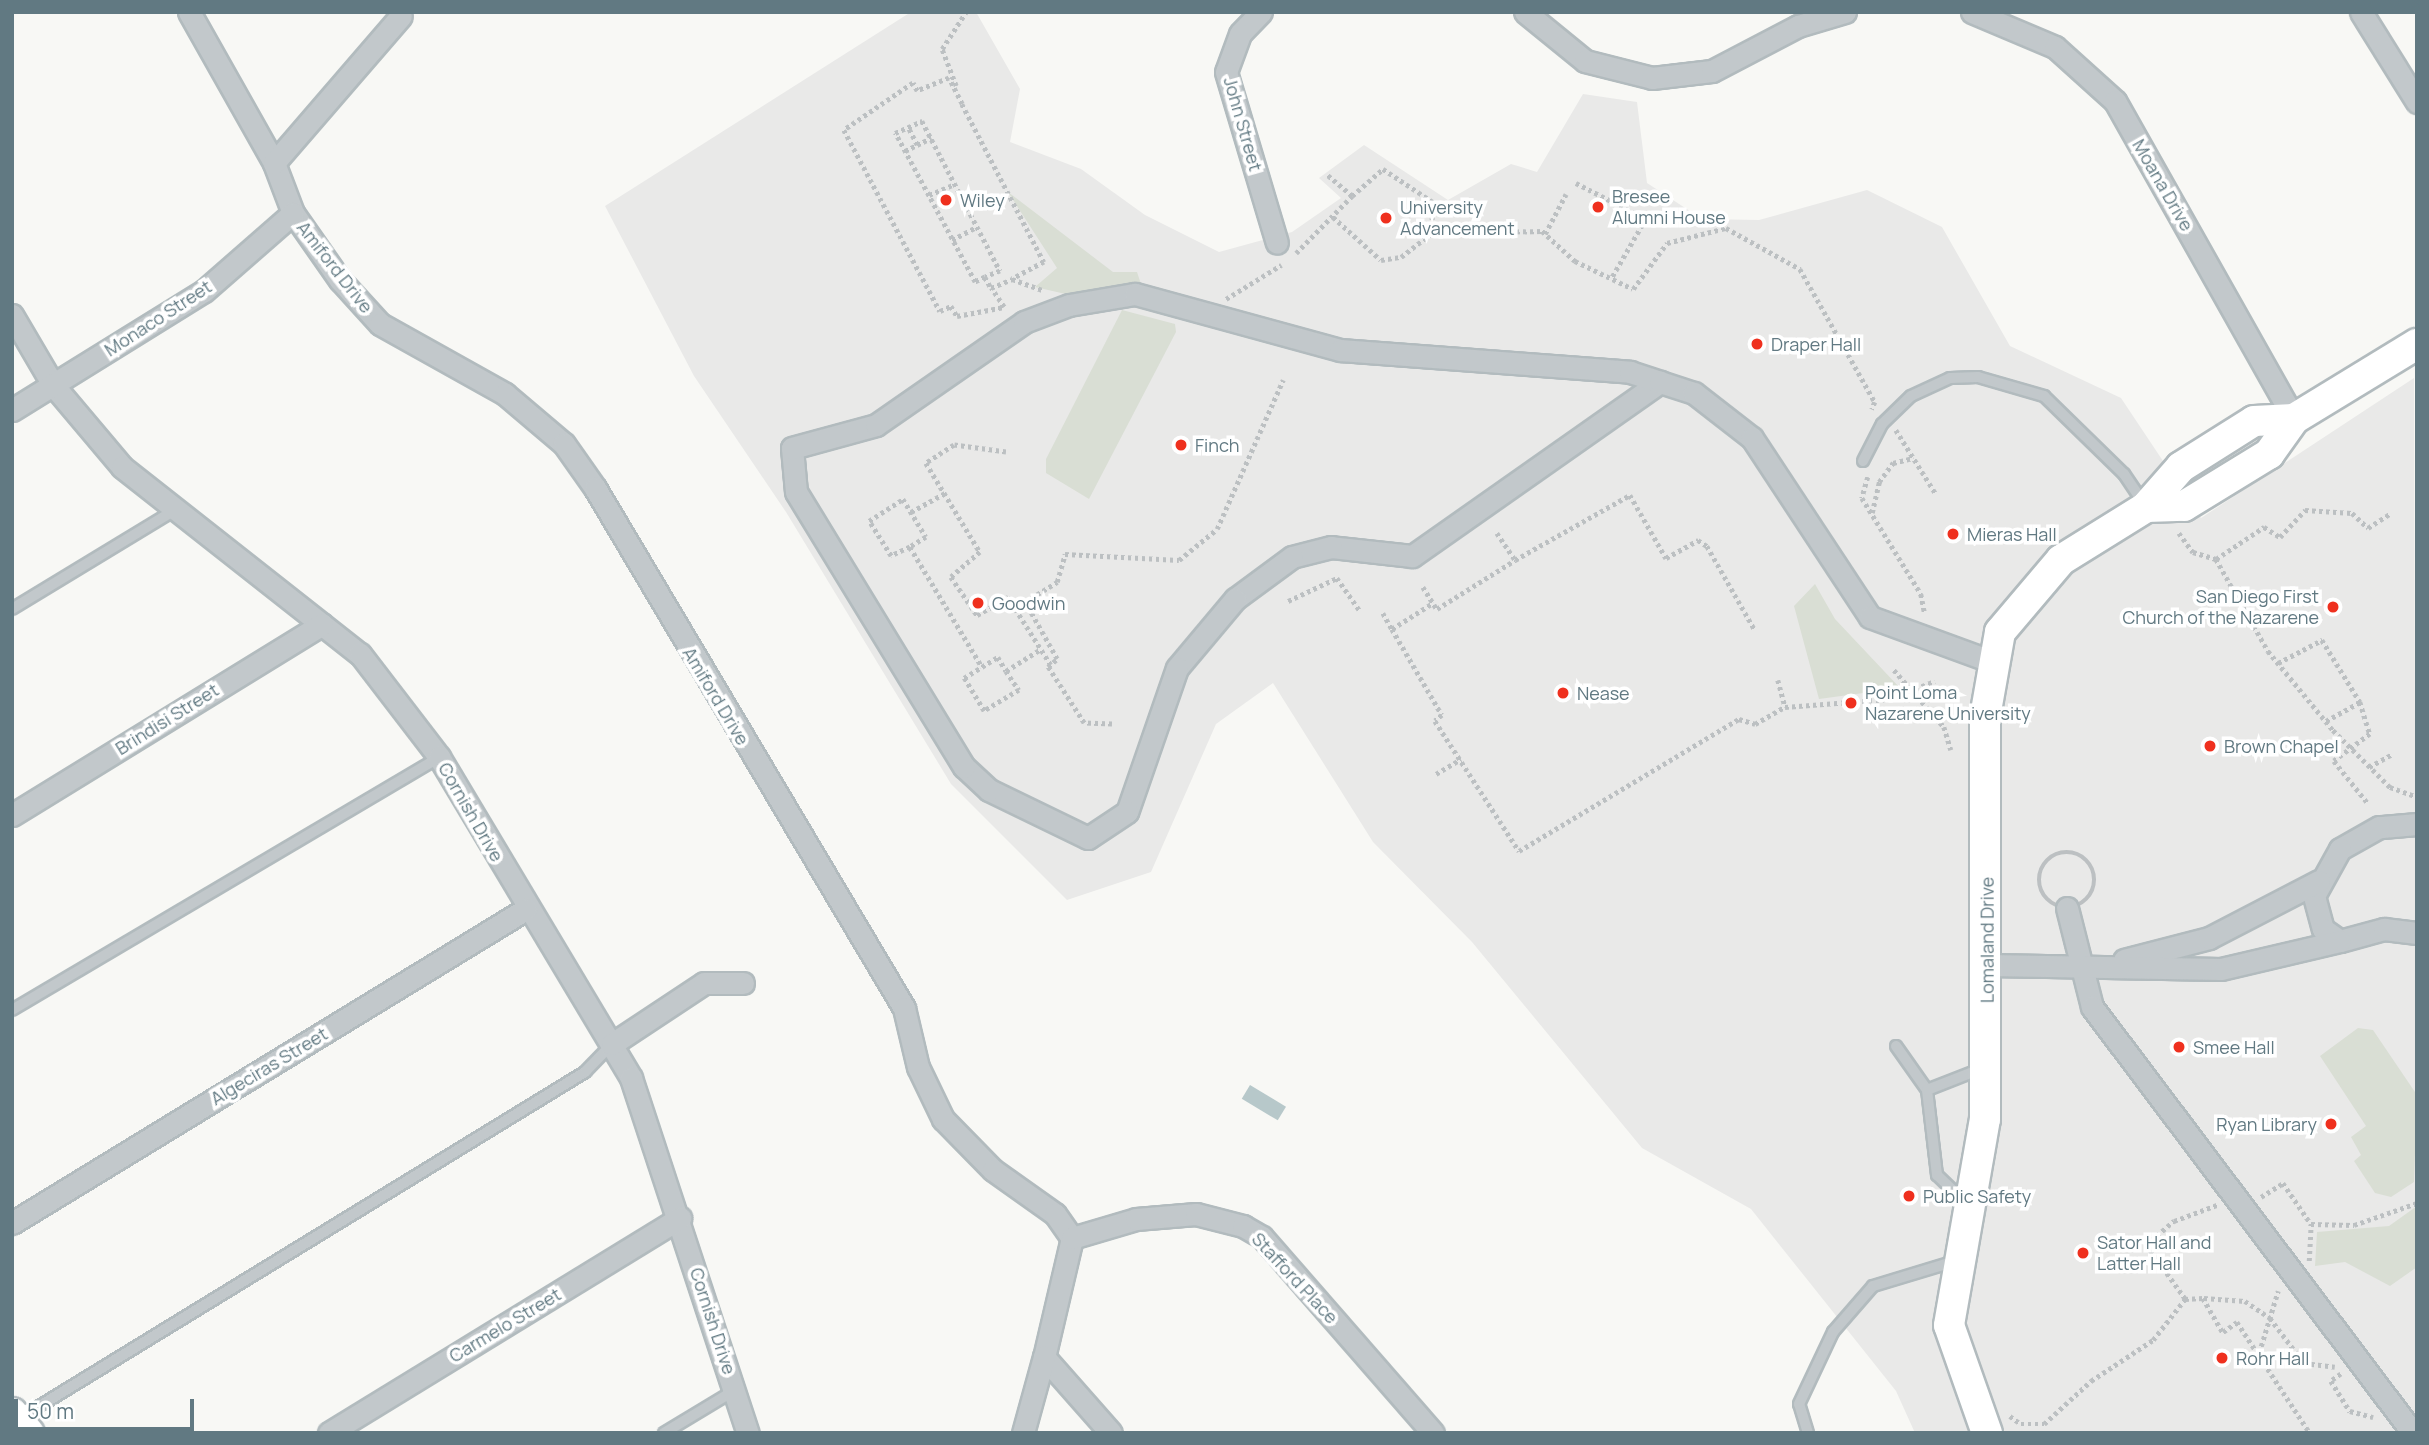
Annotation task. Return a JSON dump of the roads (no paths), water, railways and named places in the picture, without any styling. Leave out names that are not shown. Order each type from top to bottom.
[{"type":"street","name":"Amiford Drive","points":[[189,12],[274,163],[293,213],[380,324],[505,394],[564,444],[904,1008],[918,1067],[943,1119],[993,1170],[1055,1214],[1072,1238]]},
{"type":"street","points":[[1525,12],[1584,61],[1652,78],[1712,71],[1798,26],[1845,12]]},
{"type":"street","name":"Moana Drive","points":[[1972,12],[2055,47],[2115,101],[2294,419]]},
{"type":"street","points":[[2361,12],[2417,102]]},
{"type":"street","points":[[274,163],[401,16]]},
{"type":"street","name":"John Street","points":[[1252,16],[1226,72],[1277,243]]},
{"type":"street","name":"Monaco Street","points":[[12,410],[204,291],[293,213]]},
{"type":"street","points":[[1660,382],[1412,556],[1331,547],[1292,557],[1236,599],[1177,668],[1127,812],[1088,838],[989,790],[964,767],[796,492],[792,448],[876,425],[1024,322],[1069,305],[1135,295],[1340,349],[1608,370],[1660,382],[1694,393],[1752,438],[1870,617],[1993,662]]},
{"type":"street","name":"Cornish Drive","points":[[12,315],[53,385],[122,467],[360,654],[439,757],[526,909],[631,1078],[680,1218],[748,1433]]},
{"type":"street","name":"Lomaland Drive","points":[[1980,1421],[1949,1325],[1956,1261],[1970,1207],[1986,1068],[1988,965],[1985,717],[2000,632],[2061,560],[2146,507],[2181,467],[2250,423],[2294,419],[2417,344]]},
{"type":"street","name":"Brindisi Street","points":[[12,815],[322,624]]},
{"type":"street","points":[[2340,941],[2323,929],[2314,896],[2319,881],[2340,849],[2379,828],[2417,824]]},
{"type":"street","points":[[2109,964],[2209,939],[2319,881]]},
{"type":"street","points":[[2067,908],[2092,1007],[2243,1202],[2413,1433]]},
{"type":"street","name":"Algeciras Street","points":[[12,1223],[526,909]]},
{"type":"street","points":[[1988,965],[2109,964],[2221,969],[2384,929],[2417,933]]},
{"type":"street","points":[[612,1044],[704,983],[743,983]]},
{"type":"street","name":"Stafford Place","points":[[1072,1238],[1136,1219],[1196,1214],[1243,1226],[1262,1237],[1433,1433]]},
{"type":"street","name":"Carmelo Street","points":[[329,1433],[680,1218]]},
{"type":"street","points":[[1023,1433],[1072,1238]]},
{"type":"street","points":[[1044,1357],[1111,1433]]},
{"type":"lane","points":[[1862,465],[1882,424],[1911,396],[1950,379],[1978,377],[2044,396],[2124,474],[2146,507]]},
{"type":"lane","points":[[12,609],[175,510]]},
{"type":"lane","points":[[12,1010],[439,757]]},
{"type":"lane","points":[[20,1422],[585,1072],[612,1044]]},
{"type":"lane","points":[[1896,1045],[1927,1090],[1937,1175],[1970,1207]]},
{"type":"lane","points":[[1927,1090],[1986,1068]]},
{"type":"lane","points":[[1808,1433],[1798,1404],[1833,1332],[1873,1286],[1956,1261]]},
{"type":"lane","points":[[664,1433],[735,1390]]},
{"type":"place","name":"Wiley","points":[[946,200]]},
{"type":"place","name":"Bresee Alumni House","points":[[1598,207]]},
{"type":"place","name":"University Advancement","points":[[1386,218]]},
{"type":"place","name":"Draper Hall","points":[[1757,344]]},
{"type":"place","name":"Finch","points":[[1181,445]]},
{"type":"place","name":"Mieras Hall","points":[[1953,534]]},
{"type":"place","name":"Goodwin","points":[[978,603]]},
{"type":"place","name":"San Diego First Church of the Nazarene","points":[[2333,607]]},
{"type":"place","name":"Nease","points":[[1563,693]]},
{"type":"place","name":"Point Loma Nazarene University","points":[[1851,703]]},
{"type":"place","name":"Brown Chapel","points":[[2210,746]]},
{"type":"place","name":"Smee Hall","points":[[2179,1047]]},
{"type":"place","name":"Ryan Library","points":[[2331,1124]]},
{"type":"place","name":"Public Safety","points":[[1909,1196]]},
{"type":"place","name":"Sator Hall and Latter Hall","points":[[2083,1253]]},
{"type":"place","name":"Rohr Hall","points":[[2222,1358]]}]
